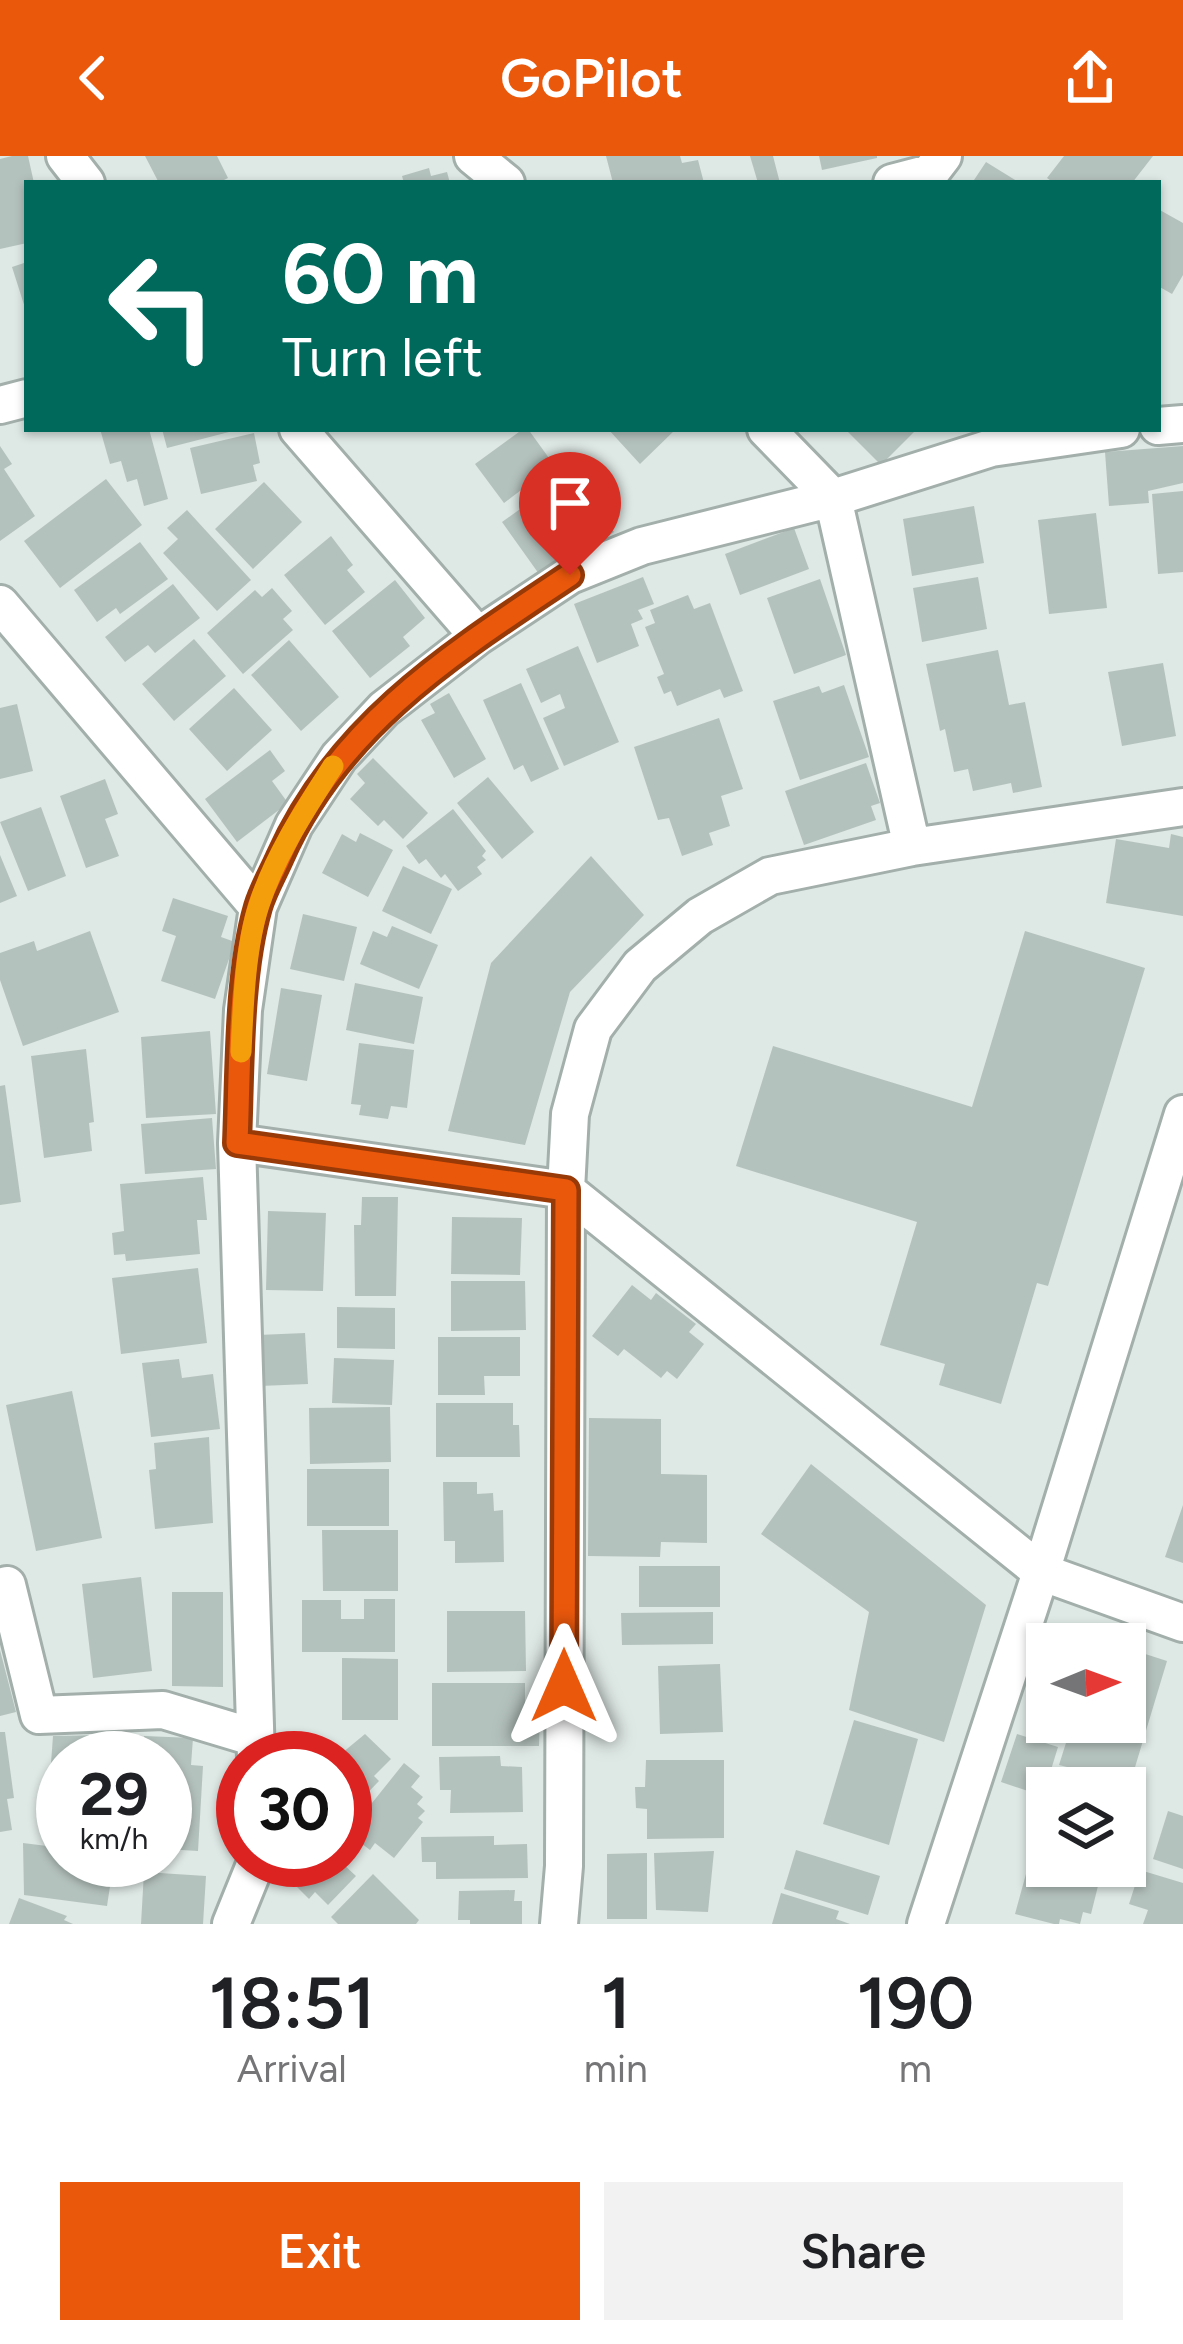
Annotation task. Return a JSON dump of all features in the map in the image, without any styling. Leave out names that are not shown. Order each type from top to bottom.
[{"type":"street","points":[[65,156],[84,180]]},
{"type":"street","points":[[473,156],[502,180]]},
{"type":"street","points":[[903,180],[930,173],[943,156]]},
{"type":"street","points":[[301,432],[478,636]]},
{"type":"street","points":[[769,432],[833,498],[912,847]]},
{"type":"street","points":[[255,1731],[237,1143],[243,1010],[258,907],[294,826],[340,757],[385,709],[478,636],[570,575],[642,546],[833,498],[992,448],[1101,432]]},
{"type":"street","points":[[0,604],[258,907]]},
{"type":"street","points":[[560,1924],[566,1190],[570,1114],[593,1029],[640,966],[700,916],[770,875],[912,847],[1183,807]]},
{"type":"street","points":[[926,1924],[1183,1114]]},
{"type":"street","points":[[237,1143],[566,1190],[1041,1572],[1183,1623]]},
{"type":"street","points":[[0,1587],[8,1585],[39,1715],[163,1710],[216,1732]]},
{"type":"street","points":[[231,1924],[246,1887]]},
{"type":"building","points":[[28,156],[33,180],[24,180],[24,244],[0,249],[0,159]]},
{"type":"building","points":[[145,156],[217,156],[228,178],[224,180],[157,180]]},
{"type":"building","points":[[606,156],[680,156],[682,163],[698,160],[703,180],[612,180]]},
{"type":"building","points":[[750,156],[773,156],[779,180],[757,180]]},
{"type":"building","points":[[819,156],[877,156],[877,158],[822,170]]},
{"type":"building","points":[[1064,156],[1153,156],[1134,180],[1047,178]]},
{"type":"building","points":[[986,162],[1015,180],[974,180]]},
{"type":"building","points":[[429,168],[431,176],[447,172],[449,180],[403,180],[402,176]]},
{"type":"building","points":[[1161,211],[1183,223],[1183,275],[1172,294],[1161,288]]},
{"type":"building","points":[[24,263],[24,305],[12,267]]},
{"type":"building","points":[[101,432],[150,432],[168,499],[144,506],[137,479],[127,482],[121,461],[110,464]]},
{"type":"building","points":[[163,432],[229,432],[167,448]]},
{"type":"building","points":[[519,432],[530,432],[554,465],[504,503],[475,464]]},
{"type":"building","points":[[611,432],[673,432],[640,464]]},
{"type":"building","points":[[848,432],[914,432],[881,465]]},
{"type":"building","points":[[254,433],[260,463],[253,465],[257,481],[201,494],[190,448]]},
{"type":"building","points":[[0,446],[12,464],[4,469],[35,516],[0,541]]},
{"type":"building","points":[[1183,446],[1183,483],[1148,491],[1149,503],[1109,506],[1105,452]]},
{"type":"building","points":[[572,472],[614,532],[544,581],[502,522]]},
{"type":"building","points":[[106,479],[142,525],[60,588],[24,541]]},
{"type":"building","points":[[264,482],[302,522],[253,569],[215,529]]},
{"type":"building","points":[[1183,491],[1183,572],[1158,574],[1152,494]]},
{"type":"building","points":[[974,506],[984,563],[912,576],[903,519]]},
{"type":"building","points":[[187,510],[251,580],[217,611],[163,553],[178,539],[167,528]]},
{"type":"building","points":[[1096,513],[1107,608],[1049,614],[1038,520]]},
{"type":"building","points":[[794,528],[809,569],[740,595],[725,554]]},
{"type":"building","points":[[331,536],[353,565],[347,570],[365,592],[325,625],[284,575]]},
{"type":"building","points":[[140,542],[168,579],[120,614],[116,608],[97,622],[74,590]]},
{"type":"building","points":[[643,577],[654,604],[638,610],[643,619],[631,624],[639,646],[597,663],[574,604]]},
{"type":"building","points":[[978,577],[987,629],[922,642],[913,588]]},
{"type":"building","points":[[820,579],[846,655],[794,674],[767,598]]},
{"type":"building","points":[[395,580],[425,618],[403,637],[410,646],[370,678],[332,631]]},
{"type":"building","points":[[173,584],[200,618],[155,653],[148,645],[125,662],[105,637]]},
{"type":"building","points":[[272,588],[292,611],[283,619],[293,630],[243,674],[207,633],[255,590],[262,597]]},
{"type":"building","points":[[688,595],[694,609],[710,603],[743,691],[724,698],[720,689],[677,706],[671,691],[664,694],[657,677],[664,674],[645,627],[655,623],[650,610]]},
{"type":"building","points":[[194,639],[226,676],[174,721],[142,684]]},
{"type":"building","points":[[289,640],[339,697],[301,731],[251,675]]},
{"type":"building","points":[[578,646],[619,742],[564,766],[543,718],[565,708],[560,694],[541,703],[526,669]]},
{"type":"building","points":[[998,650],[1009,705],[1025,702],[1042,787],[1013,793],[1011,783],[973,791],[968,769],[954,772],[945,729],[940,731],[926,664]]},
{"type":"building","points":[[1163,663],[1176,736],[1122,746],[1108,672]]},
{"type":"building","points":[[521,683],[559,769],[531,782],[523,765],[514,770],[483,700]]},
{"type":"building","points":[[844,685],[869,757],[800,780],[773,701],[819,686],[822,693]]},
{"type":"building","points":[[234,688],[272,730],[227,771],[189,729]]},
{"type":"building","points":[[449,693],[486,759],[454,778],[421,720],[435,713],[430,704]]},
{"type":"building","points":[[17,704],[33,771],[0,779],[0,708]]},
{"type":"building","points":[[719,718],[743,789],[721,796],[730,826],[709,833],[713,845],[682,856],[669,818],[658,820],[634,747]]},
{"type":"building","points":[[270,750],[285,771],[272,781],[288,803],[237,842],[205,799]]},
{"type":"building","points":[[373,758],[428,813],[403,839],[384,820],[378,826],[350,799],[365,783],[357,774]]},
{"type":"building","points":[[866,763],[880,803],[871,806],[876,820],[804,845],[785,791]]},
{"type":"building","points":[[488,777],[534,832],[502,859],[457,803]]},
{"type":"building","points":[[105,779],[118,814],[105,819],[119,856],[86,868],[60,796]]},
{"type":"building","points":[[41,807],[66,876],[28,891],[0,822]]},
{"type":"building","points":[[453,809],[486,851],[482,856],[486,860],[477,867],[482,874],[458,891],[426,859],[419,864],[406,846]]},
{"type":"building","points":[[360,833],[393,850],[368,897],[322,873],[342,834],[356,842]]},
{"type":"building","points":[[1171,834],[1183,837],[1183,916],[1106,903],[1116,839],[1169,848]]},
{"type":"building","points":[[0,855],[17,896],[0,903]]},
{"type":"building","points":[[591,856],[644,915],[570,992],[525,1145],[448,1131],[491,963]]},
{"type":"building","points":[[403,866],[452,889],[431,934],[382,911]]},
{"type":"building","points":[[173,898],[228,916],[221,937],[235,942],[215,999],[161,981],[176,936],[162,931]]},
{"type":"building","points":[[303,914],[357,927],[344,981],[290,969]]},
{"type":"building","points":[[392,926],[438,945],[419,989],[360,964],[373,931],[387,937]]},
{"type":"building","points":[[90,931],[119,1012],[23,1046],[0,980],[0,953],[34,941],[37,951]]},
{"type":"building","points":[[1025,931],[1145,968],[1048,1286],[1037,1283],[1001,1404],[939,1385],[945,1364],[880,1345],[917,1222],[736,1166],[773,1046],[972,1107]]},
{"type":"building","points":[[355,983],[423,997],[414,1044],[346,1030]]},
{"type":"building","points":[[281,988],[322,995],[307,1081],[267,1074]]},
{"type":"building","points":[[210,1031],[216,1114],[146,1118],[141,1037]]},
{"type":"building","points":[[359,1043],[414,1050],[407,1108],[391,1106],[388,1119],[359,1115],[361,1105],[351,1104]]},
{"type":"building","points":[[86,1049],[94,1122],[89,1123],[92,1151],[44,1158],[31,1056]]},
{"type":"building","points":[[5,1085],[21,1202],[0,1205],[0,1086]]},
{"type":"building","points":[[212,1118],[216,1169],[145,1174],[141,1124]]},
{"type":"building","points":[[203,1177],[207,1220],[197,1220],[200,1254],[126,1261],[125,1254],[114,1255],[112,1233],[124,1231],[120,1184]]},
{"type":"building","points":[[362,1197],[398,1197],[396,1296],[355,1296],[354,1225],[361,1225]]},
{"type":"building","points":[[268,1211],[326,1213],[323,1291],[266,1290]]},
{"type":"building","points":[[452,1217],[522,1218],[520,1275],[451,1274]]},
{"type":"building","points":[[198,1268],[207,1343],[121,1354],[112,1278]]},
{"type":"building","points":[[451,1281],[525,1281],[526,1330],[451,1331]]},
{"type":"building","points":[[632,1285],[651,1300],[656,1293],[696,1324],[689,1332],[704,1344],[677,1379],[667,1371],[661,1378],[624,1349],[618,1356],[592,1336]]},
{"type":"building","points":[[337,1307],[395,1308],[395,1349],[337,1348]]},
{"type":"building","points":[[305,1333],[308,1384],[260,1386],[258,1335]]},
{"type":"building","points":[[438,1337],[520,1337],[520,1376],[484,1376],[485,1395],[438,1395]]},
{"type":"building","points":[[334,1358],[394,1360],[392,1405],[332,1403]]},
{"type":"building","points":[[179,1359],[182,1378],[213,1374],[220,1429],[151,1437],[142,1363]]},
{"type":"building","points":[[72,1391],[102,1538],[36,1551],[6,1405]]},
{"type":"building","points":[[436,1403],[513,1403],[520,1457],[436,1457]]},
{"type":"building","points":[[390,1407],[391,1462],[310,1464],[309,1408]]},
{"type":"building","points":[[589,1418],[661,1419],[661,1474],[707,1475],[707,1543],[661,1542],[660,1557],[588,1556]]},
{"type":"building","points":[[209,1437],[213,1523],[155,1529],[149,1470],[156,1469],[154,1443]]},
{"type":"building","points":[[811,1464],[986,1605],[944,1742],[849,1710],[869,1612],[761,1534]]},
{"type":"building","points":[[307,1469],[389,1469],[389,1526],[307,1526]]},
{"type":"building","points":[[443,1482],[477,1482],[477,1494],[493,1493],[494,1511],[503,1510],[504,1562],[455,1563],[455,1541],[444,1541]]},
{"type":"building","points":[[1183,1505],[1183,1563],[1165,1557]]},
{"type":"building","points":[[322,1530],[398,1530],[398,1591],[323,1591]]},
{"type":"building","points":[[639,1566],[720,1566],[720,1607],[639,1607]]},
{"type":"building","points":[[141,1577],[152,1671],[93,1678],[82,1584]]},
{"type":"building","points":[[172,1592],[223,1592],[223,1687],[172,1686]]},
{"type":"building","points":[[364,1599],[395,1599],[395,1652],[302,1652],[302,1600],[341,1600],[341,1619],[364,1619]]},
{"type":"building","points":[[447,1611],[525,1611],[526,1671],[447,1672]]},
{"type":"building","points":[[713,1612],[713,1644],[622,1645],[621,1613]]},
{"type":"building","points":[[0,1650],[16,1712],[0,1716]]},
{"type":"building","points":[[1146,1654],[1167,1661],[1146,1731]]},
{"type":"building","points":[[342,1658],[398,1659],[398,1720],[342,1720]]},
{"type":"building","points":[[720,1664],[723,1732],[660,1734],[658,1666]]},
{"type":"building","points":[[432,1683],[525,1683],[525,1716],[540,1715],[539,1746],[432,1746]]},
{"type":"building","points":[[854,1720],[918,1739],[889,1845],[823,1824]]},
{"type":"building","points":[[0,1732],[5,1732],[14,1798],[7,1799],[12,1830],[0,1832]]},
{"type":"building","points":[[1017,1734],[1026,1737],[1026,1743],[1058,1747],[1052,1767],[1026,1767],[1026,1790],[1001,1782]]},
{"type":"building","points":[[372,1741],[391,1759],[374,1776],[379,1781],[372,1788]]},
{"type":"building","points":[[1066,1743],[1142,1743],[1135,1767],[1059,1765]]},
{"type":"building","points":[[500,1756],[501,1766],[522,1767],[523,1812],[450,1813],[451,1790],[440,1790],[439,1757]]},
{"type":"building","points":[[646,1760],[724,1760],[724,1838],[647,1839],[647,1809],[636,1808],[635,1787],[645,1787]]},
{"type":"building","points":[[404,1763],[420,1776],[411,1787],[423,1797],[417,1804],[425,1811],[418,1818],[423,1822],[394,1858],[375,1843],[372,1847],[372,1803]]},
{"type":"building","points":[[192,1765],[203,1766],[198,1851],[192,1851]]},
{"type":"building","points":[[1168,1811],[1183,1816],[1183,1869],[1153,1859]]},
{"type":"building","points":[[494,1836],[494,1845],[527,1844],[528,1878],[436,1879],[436,1862],[422,1862],[421,1837]]},
{"type":"building","points":[[23,1843],[36,1845],[36,1887],[110,1887],[107,1906],[24,1895]]},
{"type":"building","points":[[796,1850],[880,1876],[868,1915],[784,1889]]},
{"type":"building","points":[[714,1851],[708,1912],[656,1910],[654,1853]]},
{"type":"building","points":[[647,1853],[647,1919],[607,1919],[607,1854]]},
{"type":"building","points":[[1146,1872],[1183,1883],[1183,1924],[1143,1924],[1148,1910],[1129,1904],[1134,1887],[1146,1887]]},
{"type":"building","points":[[1026,1874],[1026,1887],[1098,1887],[1091,1914],[1083,1912],[1080,1924],[1060,1919],[1054,1924],[1015,1914]]},
{"type":"building","points":[[192,1875],[206,1876],[203,1924],[141,1924],[143,1887],[192,1887]]},
{"type":"building","points":[[372,1875],[419,1920],[416,1924],[338,1924],[331,1917],[360,1887],[372,1887]]},
{"type":"building","points":[[297,1887],[345,1887],[328,1905],[315,1892],[309,1899]]},
{"type":"building","points":[[515,1890],[514,1901],[522,1901],[522,1924],[458,1920],[459,1891]]},
{"type":"building","points":[[781,1893],[839,1911],[836,1919],[850,1924],[772,1924]]},
{"type":"building","points":[[19,1898],[67,1916],[64,1920],[73,1924],[9,1924]]},
{"type":"slow traffic","points":[[241,1052],[258,907],[294,826],[333,766]]},
{"type":"route","points":[[564,1686],[566,1190],[237,1143],[243,1010],[258,907],[294,826],[340,757],[385,709],[478,636],[570,575]]}]
